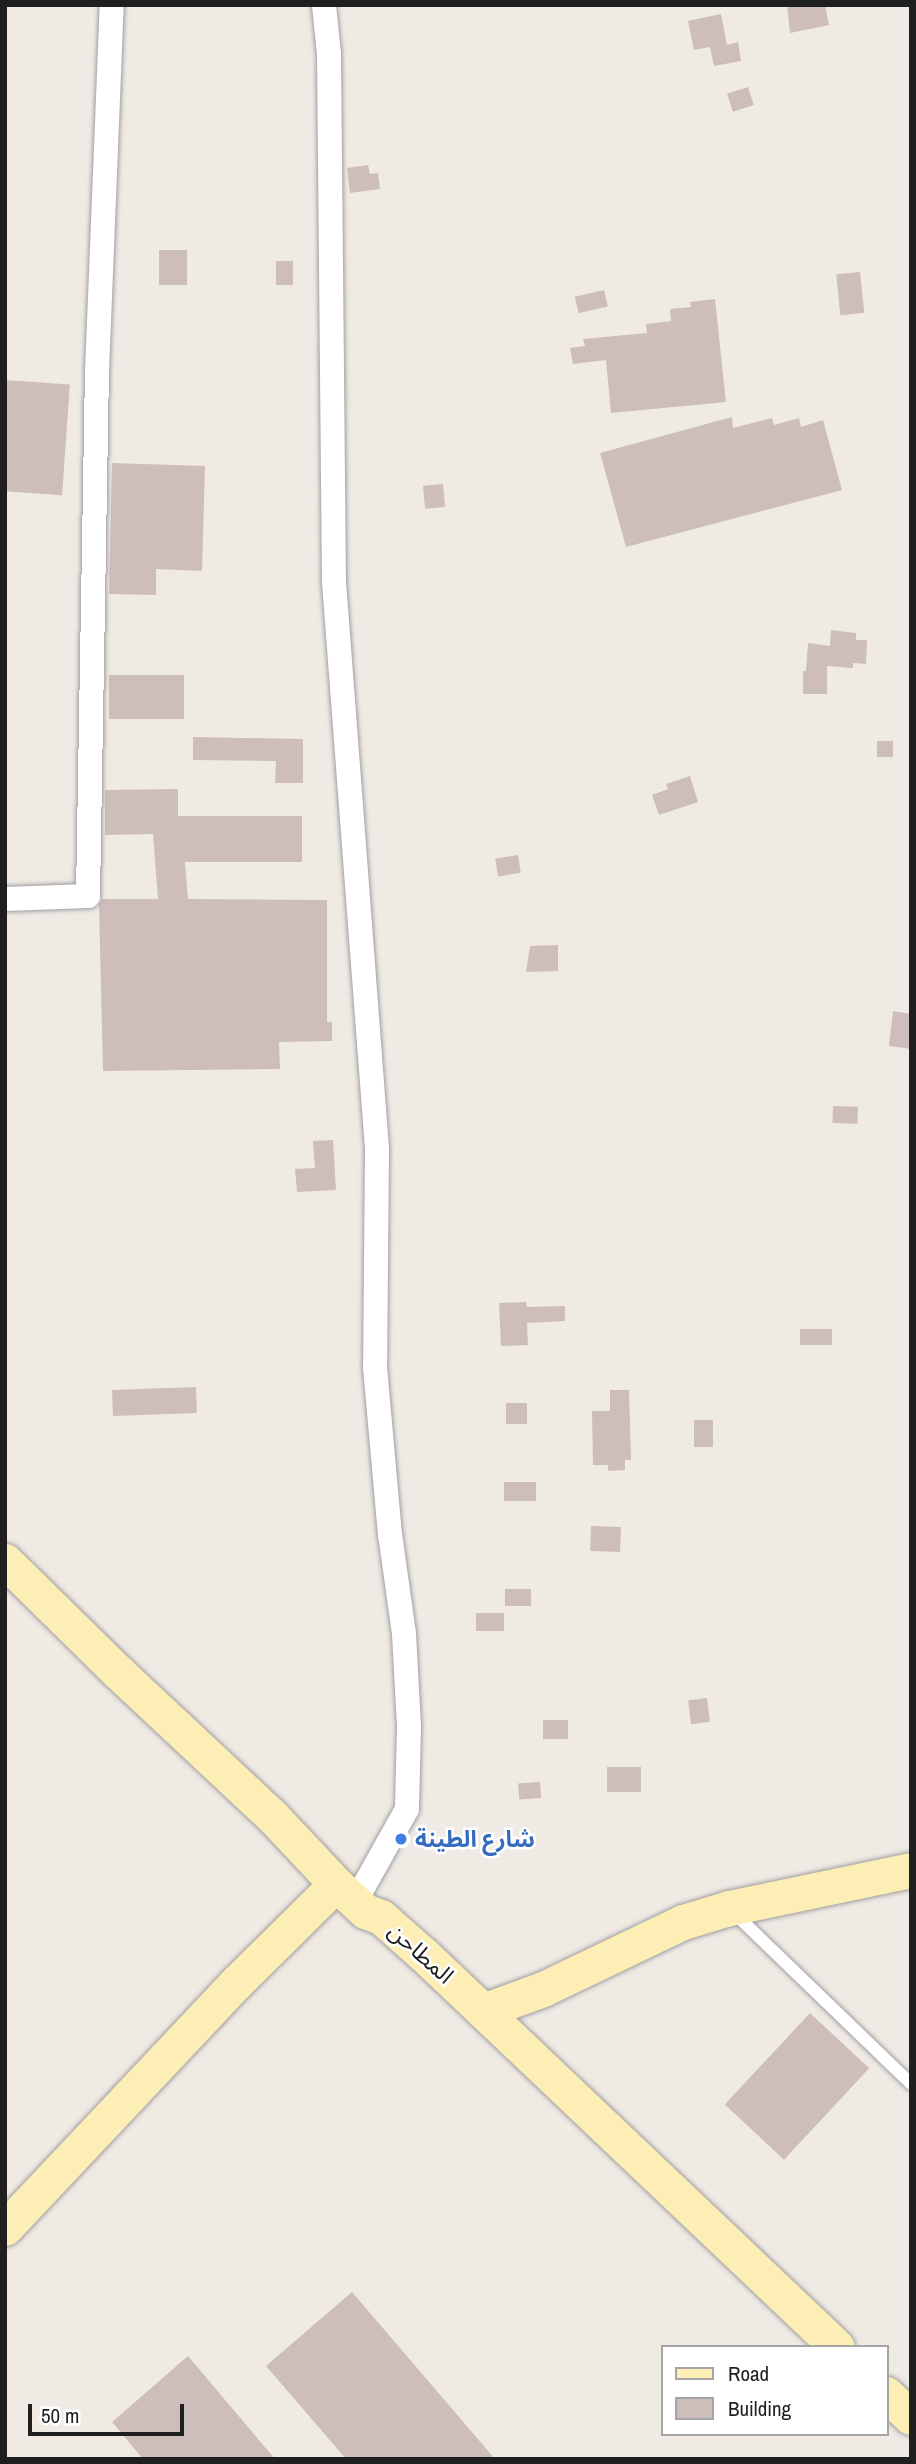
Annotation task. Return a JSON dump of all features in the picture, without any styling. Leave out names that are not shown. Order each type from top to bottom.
[{"type":"main road","name":"المطاحن","points":[[5,1561],[118,1672],[272,1816],[365,1911],[381,1917],[484,2011],[834,2345]]},
{"type":"main road","points":[[484,2011],[543,1989],[683,1922],[729,1908],[911,1870]]},
{"type":"main road","points":[[5,2228],[237,1982],[346,1893]]},
{"type":"main road","points":[[888,2396],[911,2417]]},
{"type":"street","points":[[5,899],[88,896],[97,372],[112,5]]},
{"type":"street","points":[[324,5],[329,54],[334,582],[377,1149],[375,1367],[404,1634],[409,1726],[407,1809],[346,1893]]},
{"type":"lane","points":[[729,1908],[911,2084]]},
{"type":"building","points":[[787,5],[825,5],[829,25],[790,33]]},
{"type":"building","points":[[721,14],[727,45],[738,42],[741,61],[714,66],[710,47],[694,50],[688,21]]},
{"type":"building","points":[[748,87],[754,105],[733,112],[727,94]]},
{"type":"building","points":[[368,165],[370,174],[378,173],[380,189],[350,193],[347,168]]},
{"type":"building","points":[[159,250],[187,250],[187,285],[159,285]]},
{"type":"building","points":[[276,261],[293,261],[293,285],[276,285]]},
{"type":"building","points":[[860,272],[864,313],[840,315],[836,275]]},
{"type":"building","points":[[604,290],[608,307],[579,313],[575,297]]},
{"type":"building","points":[[715,299],[726,402],[611,413],[606,360],[573,364],[570,348],[585,346],[583,339],[647,333],[646,324],[671,321],[670,309],[691,307],[690,302]]},
{"type":"building","points":[[5,380],[70,385],[62,495],[5,491]]},
{"type":"building","points":[[732,417],[733,428],[772,418],[774,425],[799,418],[801,427],[823,420],[842,490],[626,547],[600,453]]},
{"type":"building","points":[[112,463],[205,466],[202,571],[156,569],[156,595],[109,594]]},
{"type":"building","points":[[443,484],[445,507],[425,509],[423,486]]},
{"type":"building","points":[[831,630],[856,633],[856,640],[867,640],[866,664],[853,663],[853,668],[827,666],[827,694],[803,694],[803,671],[806,671],[808,643],[830,646]]},
{"type":"building","points":[[109,675],[184,675],[184,719],[109,719]]},
{"type":"building","points":[[193,737],[303,739],[303,783],[275,783],[276,761],[193,760]]},
{"type":"building","points":[[877,741],[893,741],[893,757],[877,757]]},
{"type":"building","points":[[690,776],[698,802],[659,815],[652,795],[668,789],[666,784]]},
{"type":"building","points":[[178,789],[178,816],[302,816],[302,862],[185,862],[188,899],[327,900],[327,1022],[332,1022],[332,1041],[279,1042],[280,1069],[103,1071],[99,905],[102,899],[158,899],[153,834],[105,835],[105,790]]},
{"type":"building","points":[[518,855],[521,873],[498,876],[495,859]]},
{"type":"building","points":[[558,945],[558,971],[526,972],[530,946]]},
{"type":"building","points":[[893,1011],[911,1014],[911,1049],[889,1046]]},
{"type":"building","points":[[833,1106],[858,1107],[857,1124],[832,1123]]},
{"type":"building","points":[[333,1140],[336,1190],[297,1192],[295,1169],[315,1168],[313,1141]]},
{"type":"building","points":[[526,1302],[527,1307],[565,1306],[565,1321],[527,1323],[528,1345],[501,1346],[499,1303]]},
{"type":"building","points":[[800,1329],[832,1329],[832,1345],[800,1345]]},
{"type":"building","points":[[196,1387],[197,1413],[113,1416],[112,1390]]},
{"type":"building","points":[[610,1390],[629,1390],[631,1460],[625,1460],[625,1470],[608,1471],[608,1465],[593,1465],[592,1411],[610,1411]]},
{"type":"building","points":[[506,1403],[527,1403],[527,1424],[506,1424]]},
{"type":"building","points":[[694,1420],[713,1420],[713,1447],[694,1447]]},
{"type":"building","points":[[504,1482],[536,1482],[536,1501],[504,1501]]},
{"type":"building","points":[[591,1526],[621,1527],[620,1552],[590,1551]]},
{"type":"building","points":[[505,1589],[531,1589],[531,1606],[505,1606]]},
{"type":"building","points":[[476,1613],[504,1613],[504,1631],[476,1631]]},
{"type":"building","points":[[707,1698],[710,1722],[691,1724],[688,1700]]},
{"type":"building","points":[[543,1720],[568,1720],[568,1739],[543,1739]]},
{"type":"building","points":[[607,1767],[641,1767],[641,1792],[607,1792]]},
{"type":"building","points":[[540,1782],[541,1798],[519,1799],[518,1784]]},
{"type":"building","points":[[810,2013],[869,2068],[784,2160],[725,2104]]},
{"type":"building","points":[[352,2292],[495,2459],[346,2459],[266,2366]]},
{"type":"building","points":[[188,2356],[275,2459],[143,2459],[112,2422]]},
{"type":"place","name":"شارع الطينة","points":[[401,1839]]}]
